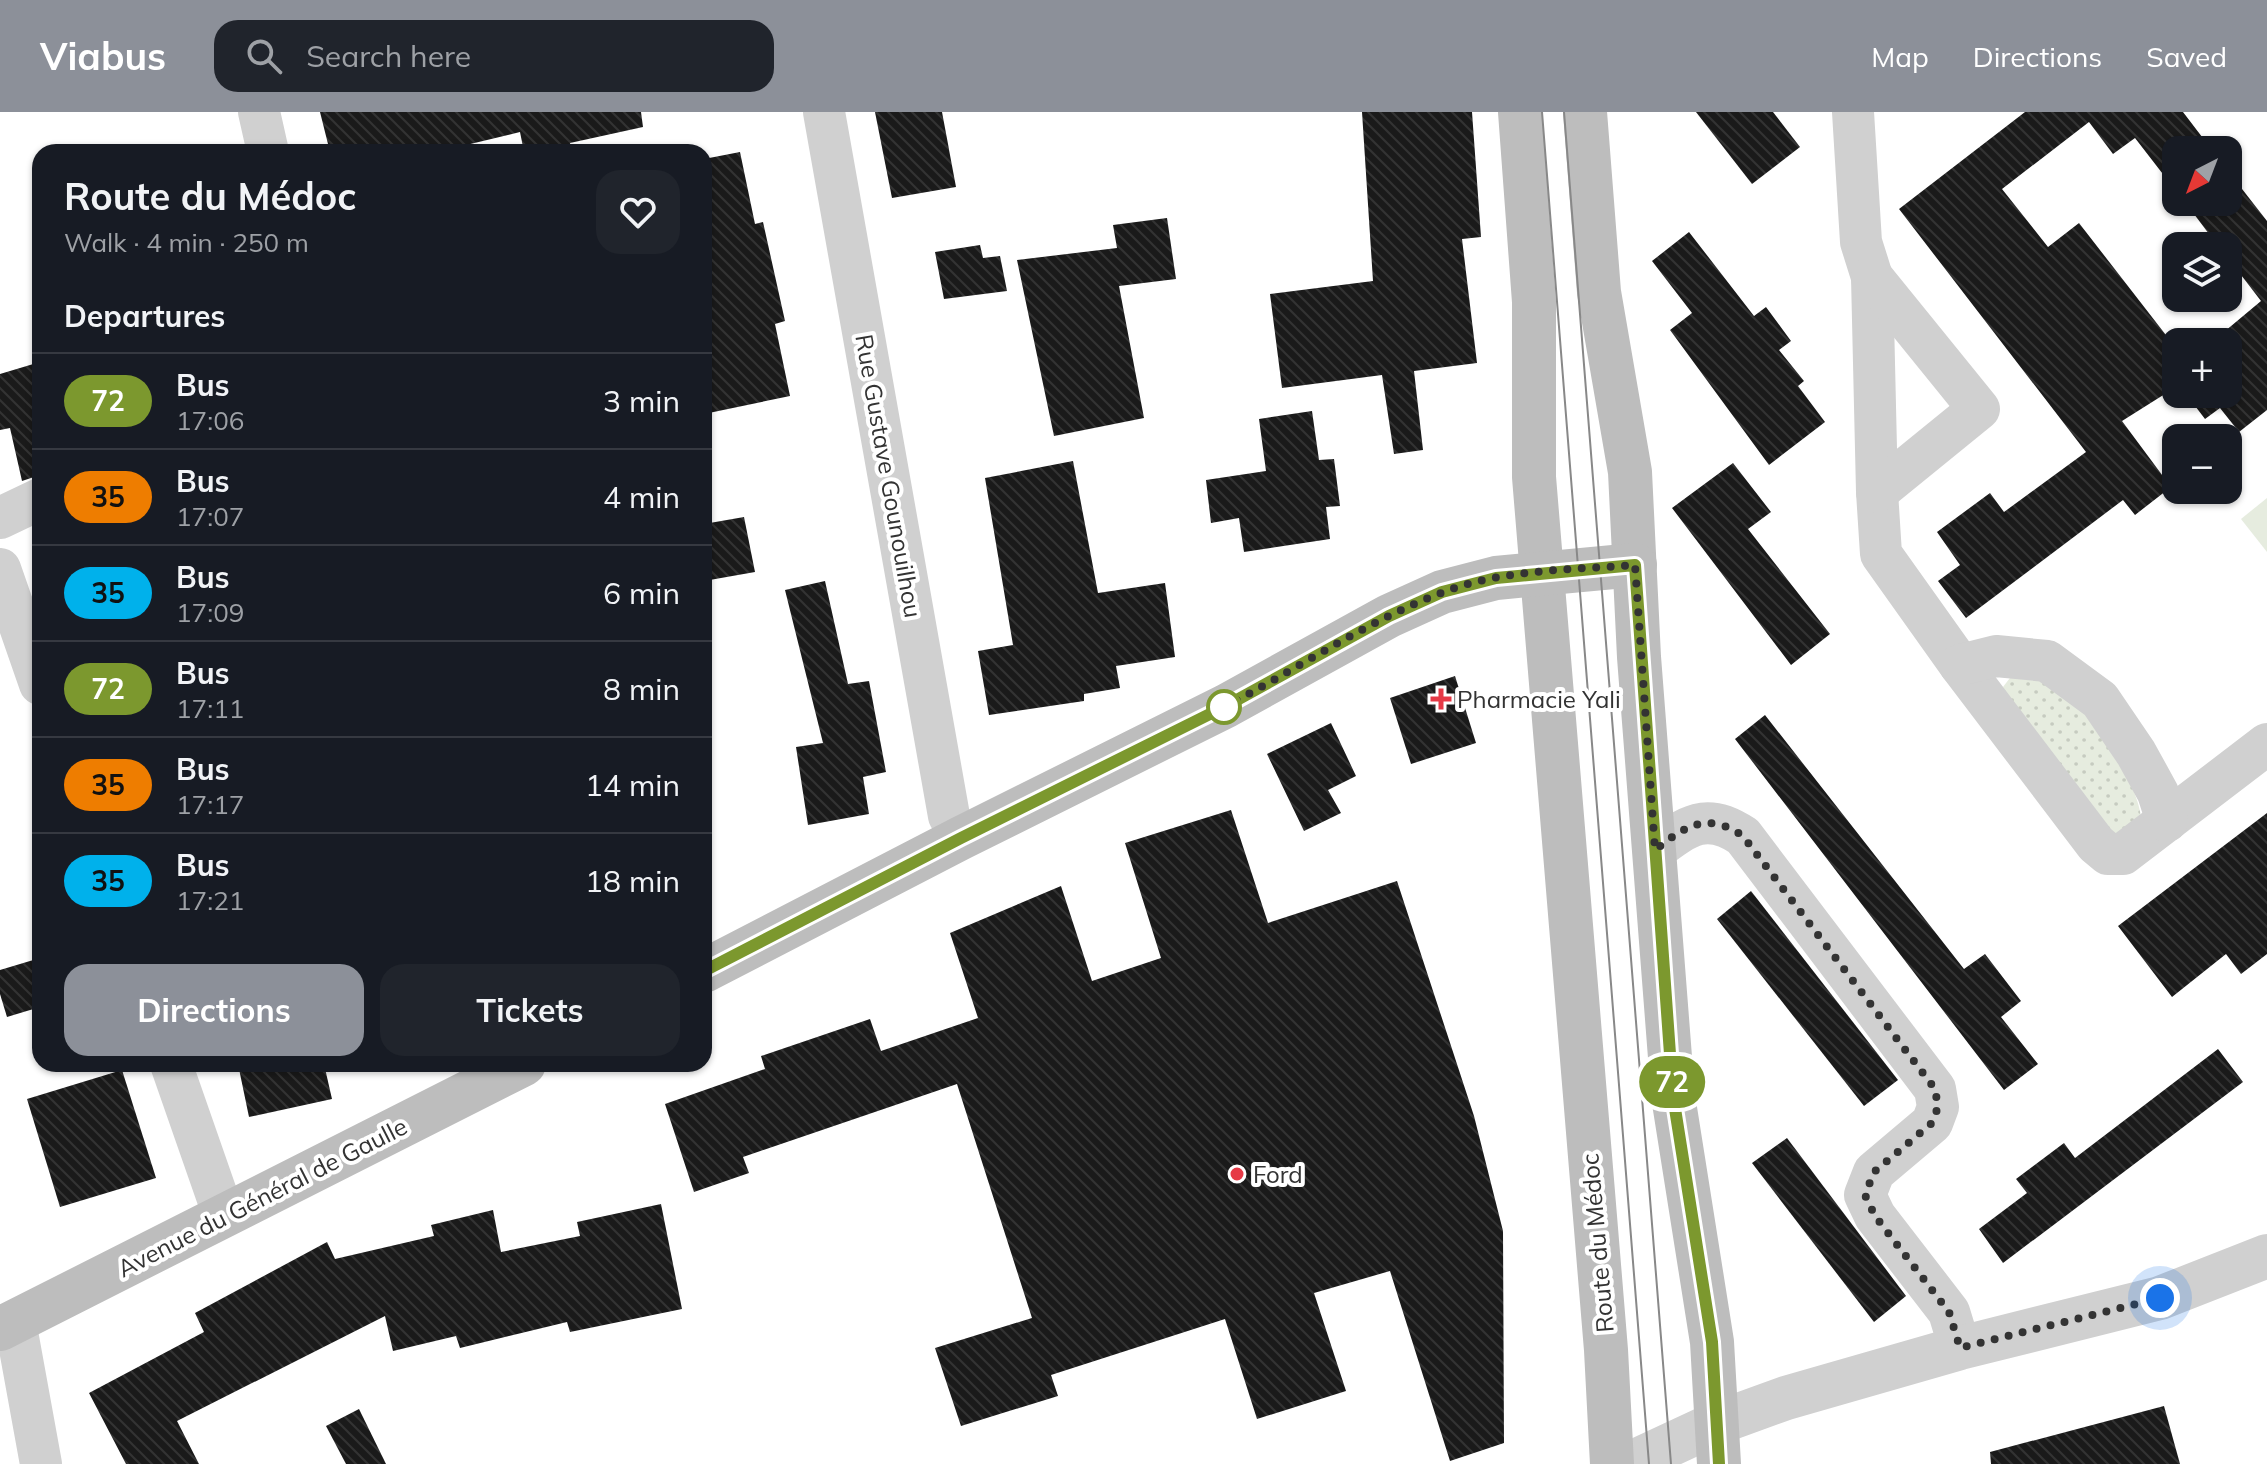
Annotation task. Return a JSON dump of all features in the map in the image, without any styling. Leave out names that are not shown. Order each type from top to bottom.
[{"type":"main road","name":"Route du Médoc","points":[[1520,112],[1534,302],[1534,477],[1606,1350],[1612,1464]]},
{"type":"main road","points":[[1585,112],[1599,292],[1630,472],[1673,1096],[1712,1342],[1718,1444]]},
{"type":"main road","points":[[712,967],[1226,706],[1389,616],[1429,598],[1496,578],[1635,565]]},
{"type":"main road","name":"Avenue du Général de Gaulle","points":[[7,1325],[224,1216],[496,1072]]},
{"type":"street","points":[[259,112],[266,144]]},
{"type":"street","name":"Rue Gustave Gounouilhou","points":[[824,112],[949,816],[961,838]]},
{"type":"street","points":[[1853,112],[1861,242],[1872,277],[1881,554],[1960,665],[2096,844],[2108,854],[2123,854],[2267,744]]},
{"type":"street","points":[[1872,277],[1979,409],[1877,492]]},
{"type":"street","points":[[0,518],[32,503]]},
{"type":"street","points":[[0,569],[32,661]]},
{"type":"street","points":[[1960,665],[1996,656],[2047,661],[2100,700],[2136,753],[2158,793],[2167,821]]},
{"type":"street","points":[[1655,850],[1681,830],[1698,823],[1728,826],[1743,836],[1935,1089],[1938,1107],[1932,1123],[1874,1172],[1865,1195],[1875,1216],[1949,1312],[1960,1348]]},
{"type":"street","points":[[174,1072],[224,1216]]},
{"type":"street","points":[[1629,1464],[1718,1444],[1786,1398],[1960,1348],[2160,1298],[2267,1256]]},
{"type":"street","points":[[7,1325],[41,1464]]},
{"type":"shaded area","points":[[2267,498],[2267,552],[2241,519]]},
{"type":"shaded area","points":[[2016,670],[2061,693],[2078,705],[2092,721],[2111,747],[2128,779],[2141,820],[2116,834],[2106,827],[2006,695],[2003,687]]},
{"type":"building","points":[[320,112],[641,112],[643,127],[570,144],[522,144],[520,132],[470,144],[328,144]]},
{"type":"building","points":[[875,112],[942,112],[956,187],[892,198]]},
{"type":"building","points":[[1362,112],[1472,112],[1481,237],[1462,239],[1477,363],[1414,371],[1423,450],[1394,454],[1382,375],[1282,388],[1270,294],[1373,281]]},
{"type":"building","points":[[1696,112],[1773,112],[1800,147],[1752,184]]},
{"type":"building","points":[[2025,112],[2183,112],[2201,136],[2162,136],[2162,173],[2135,138],[2113,154],[2089,122],[2002,189],[2048,247],[2079,223],[2162,330],[2162,396],[2122,421],[2162,475],[2162,494],[2135,515],[2123,500],[1966,618],[1938,581],[1960,565],[1937,532],[1990,493],[2004,512],[2086,452],[1899,209]]},
{"type":"building","points":[[740,152],[755,224],[763,222],[785,321],[775,324],[790,396],[712,412],[712,157]]},
{"type":"building","points":[[2242,189],[2267,221],[2267,410],[2242,430],[2242,424],[2233,424],[2220,408],[2242,408],[2242,328],[2229,328],[2261,301],[2242,276],[2242,232],[2208,232],[2196,216],[2242,216]]},
{"type":"building","points":[[1167,218],[1176,279],[1119,286],[1144,418],[1054,436],[1017,260],[1117,248],[1113,225]]},
{"type":"building","points":[[1689,232],[1754,316],[1766,307],[1791,341],[1779,350],[1804,381],[1798,386],[1825,422],[1769,465],[1670,330],[1692,313],[1652,261]]},
{"type":"building","points":[[980,245],[983,258],[1000,256],[1007,291],[944,299],[935,252]]},
{"type":"building","points":[[32,364],[32,478],[22,481],[10,428],[0,430],[0,374]]},
{"type":"building","points":[[2197,408],[2220,408],[2205,419]]},
{"type":"building","points":[[1312,411],[1319,460],[1334,459],[1340,506],[1326,507],[1330,539],[1244,552],[1239,518],[1211,523],[1206,480],[1266,471],[1259,419]]},
{"type":"building","points":[[1073,461],[1098,593],[1165,583],[1175,657],[1116,666],[1120,688],[1084,694],[1084,701],[989,715],[978,651],[1013,645],[985,478]]},
{"type":"building","points":[[1733,463],[1771,512],[1748,529],[1830,634],[1791,665],[1672,508]]},
{"type":"building","points":[[744,517],[755,572],[712,580],[712,523]]},
{"type":"building","points":[[825,581],[848,684],[869,681],[886,772],[863,777],[869,814],[808,825],[796,747],[823,743],[785,590]]},
{"type":"building","points":[[1455,676],[1476,743],[1411,764],[1390,698]]},
{"type":"building","points":[[1765,715],[1964,969],[1985,954],[2021,1001],[2001,1017],[2038,1064],[2004,1090],[1735,739]]},
{"type":"building","points":[[1331,723],[1356,776],[1328,790],[1341,813],[1304,831],[1267,754]]},
{"type":"building","name":"Ford","points":[[1231,810],[1268,923],[1397,881],[1474,1116],[1503,1231],[1504,1443],[1450,1461],[1390,1271],[1314,1293],[1346,1391],[1257,1419],[1225,1319],[1051,1375],[1058,1396],[961,1426],[935,1348],[1032,1318],[957,1084],[743,1157],[749,1173],[694,1192],[665,1104],[765,1069],[761,1056],[870,1019],[881,1051],[978,1018],[950,933],[1061,886],[1092,981],[1161,958],[1125,843]]},
{"type":"building","points":[[2267,813],[2267,954],[2241,974],[2226,954],[2172,997],[2118,926]]},
{"type":"building","points":[[1751,891],[1898,1080],[1864,1106],[1717,919]]},
{"type":"building","points":[[32,960],[32,1009],[7,1017],[0,994],[0,970]]},
{"type":"building","points":[[2218,1049],[2243,1082],[2003,1263],[1979,1229],[2027,1193],[2016,1179],[2064,1143],[2075,1158]]},
{"type":"building","points":[[123,1072],[156,1178],[60,1207],[27,1099]]},
{"type":"building","points":[[240,1072],[326,1072],[332,1099],[249,1117]]},
{"type":"building","points":[[1787,1138],[1906,1296],[1874,1322],[1752,1163]]},
{"type":"building","points":[[661,1204],[682,1309],[570,1332],[567,1322],[460,1348],[456,1336],[393,1351],[385,1316],[177,1421],[199,1464],[126,1464],[89,1393],[204,1332],[195,1313],[327,1242],[335,1259],[434,1236],[431,1225],[493,1210],[501,1252],[580,1236],[577,1222]]},
{"type":"building","points":[[2164,1406],[2180,1464],[1991,1464],[1990,1452]]},
{"type":"building","points":[[359,1409],[386,1464],[346,1464],[326,1426]]},
{"type":"tram line","points":[[1542,112],[1649,1464]]},
{"type":"tram line","points":[[1564,112],[1671,1464]]},
{"type":"bus line","name":"72","points":[[712,967],[1226,706],[1389,616],[1442,592],[1496,578],[1635,565],[1639,657],[1673,1096],[1712,1342],[1719,1464]]},
{"type":"place","name":"Pharmacie Yali","points":[[1441,699]]},
{"type":"place","name":"Ford","points":[[1237,1174]]},
{"type":"route","points":[[1224,707],[1389,616],[1442,592],[1496,578],[1635,565],[1639,657],[1655,850],[1681,830],[1698,823],[1728,826],[1743,836],[1935,1089],[1938,1107],[1932,1123],[1874,1172],[1865,1195],[1875,1216],[1949,1312],[1960,1348],[2160,1298]]}]
